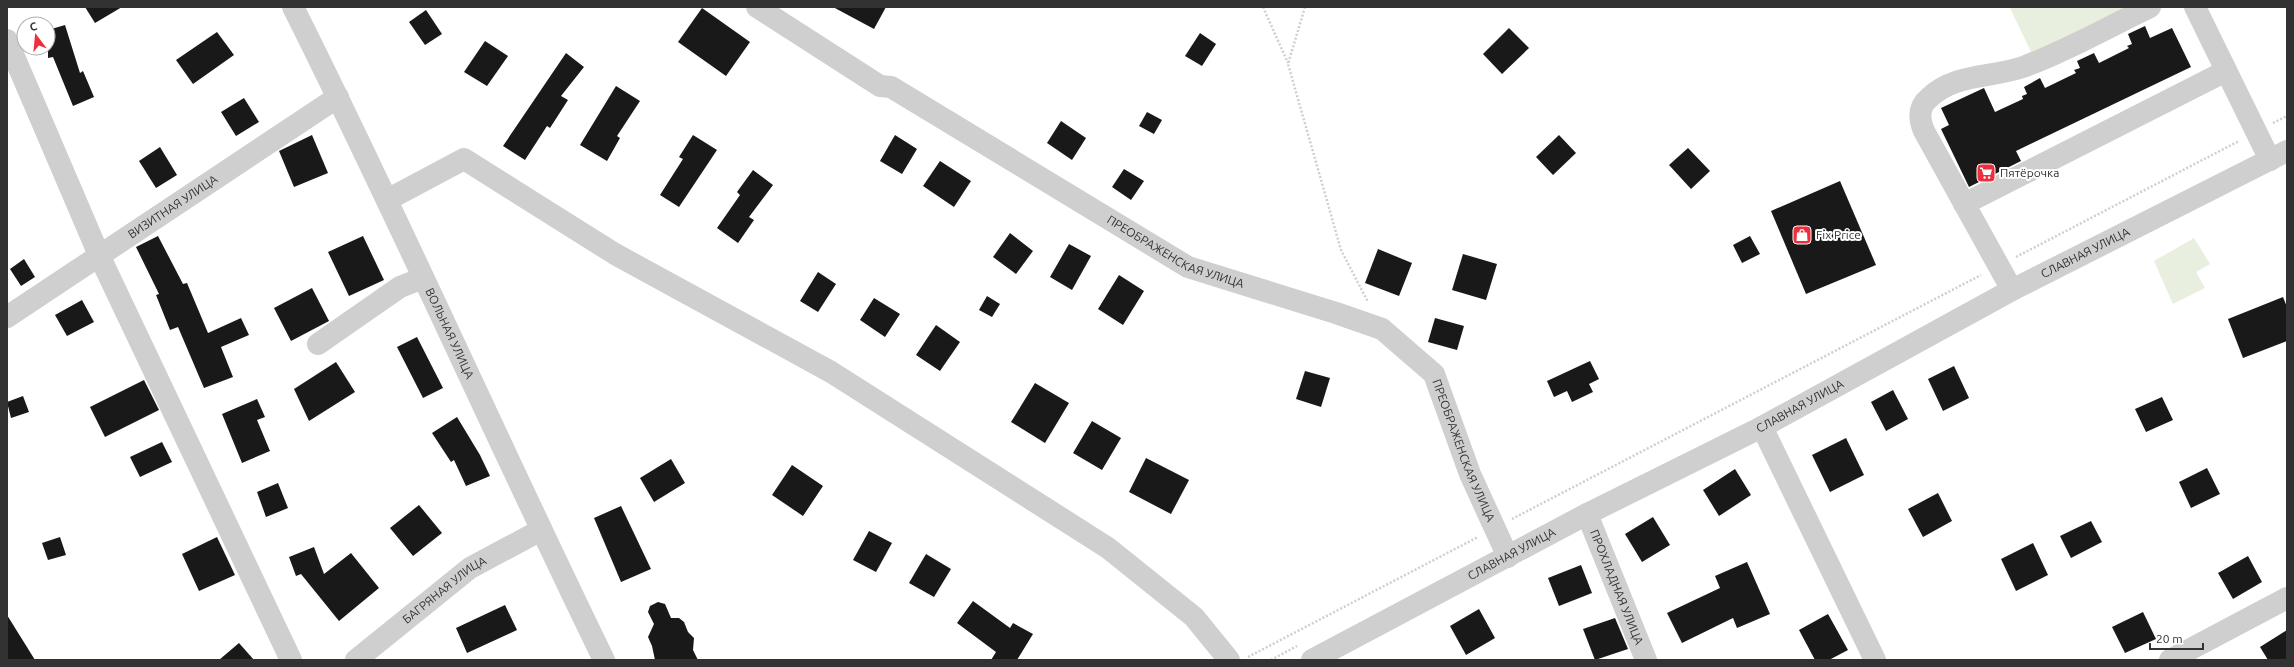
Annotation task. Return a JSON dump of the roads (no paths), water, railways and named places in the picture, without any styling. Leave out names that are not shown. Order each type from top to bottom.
[{"type":"street","name":"ВОЛЬНАЯ УЛИЦА","points":[[293,7],[338,97],[541,530],[604,660]]},
{"type":"street","name":"ПРЕОБРАЖЕНСКАЯ УЛИЦА","points":[[757,7],[880,86],[891,87],[1188,267],[1336,313],[1382,329],[1434,374],[1470,474],[1508,558]]},
{"type":"street","points":[[2012,290],[1964,204],[1921,122],[1920,114],[1922,106],[1929,97],[1947,86],[1968,77],[2001,73],[2034,63],[2150,7]]},
{"type":"street","points":[[2195,7],[2256,132],[2278,155]]},
{"type":"street","points":[[7,40],[99,255],[291,660]]},
{"type":"street","points":[[1964,204],[2226,71]]},
{"type":"street","name":"ВИЗИТНАЯ УЛИЦА","points":[[7,318],[99,255],[338,97]]},
{"type":"street","name":"СЛАВНАЯ УЛИЦА","points":[[1312,660],[1508,558],[1587,514],[1762,427],[2012,290],[2278,155]]},
{"type":"street","points":[[386,200],[464,160],[615,254],[831,372],[939,439],[1023,496],[1108,548],[1194,616],[1229,660]]},
{"type":"street","points":[[318,344],[400,287],[422,278]]},
{"type":"street","points":[[1762,427],[1875,660]]},
{"type":"street","name":"ПРОХЛАДНАЯ УЛИЦА","points":[[1587,514],[1646,660]]},
{"type":"street","name":"БАГРЯНАЯ УЛИЦА","points":[[356,660],[470,568],[541,530]]},
{"type":"street","points":[[2170,660],[2287,598]]},
{"type":"place","name":"Пятёрочка","points":[[1986,173]]},
{"type":"place","name":"Fix Price","points":[[1802,235]]}]
